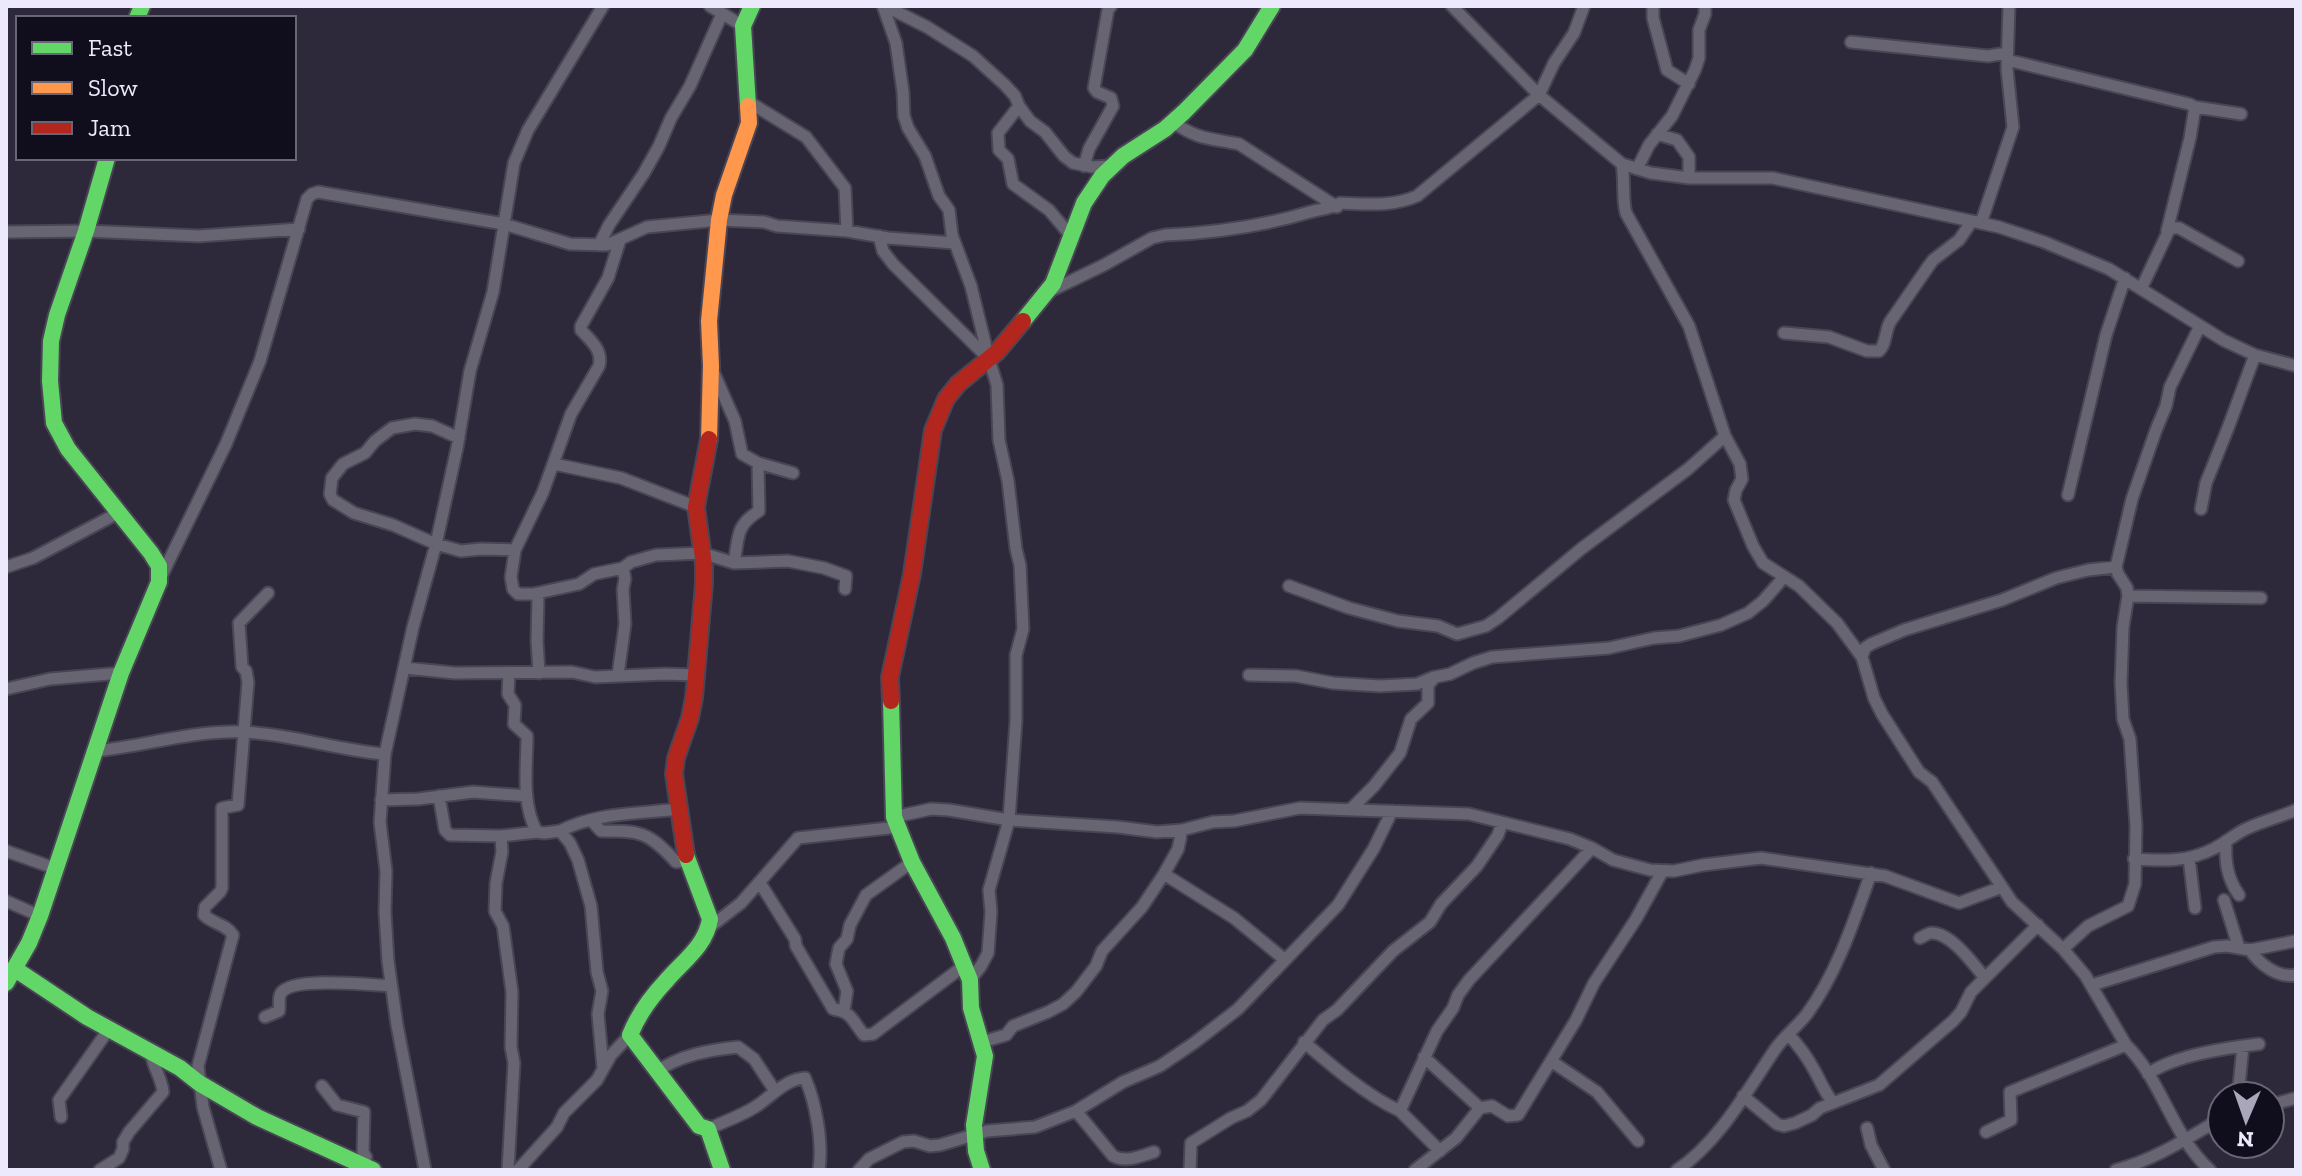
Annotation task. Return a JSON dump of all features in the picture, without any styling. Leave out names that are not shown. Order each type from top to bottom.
[{"type":"street","points":[[425,1170],[391,986],[385,912],[386,871],[380,822],[385,754],[413,627],[436,544],[470,371],[493,292],[510,182],[520,146],[603,6]]},
{"type":"street","points":[[710,6],[743,26]]},
{"type":"street","points":[[710,927],[710,919],[688,861],[674,774],[694,698],[704,584],[696,507],[709,438],[709,321],[724,195],[749,123],[743,26],[752,6]]},
{"type":"street","points":[[884,6],[973,56],[1005,85],[1030,121],[1045,132],[1073,163],[1111,166]]},
{"type":"street","points":[[760,883],[833,1009],[844,1011],[853,1018],[864,1035],[873,1034],[981,966],[988,953],[989,890],[1009,820],[1016,721],[1016,655],[1023,629],[1020,565],[1008,481],[1000,451],[996,377],[983,339],[971,286],[955,243],[949,210],[939,196],[925,156],[904,116],[896,43],[884,6]]},
{"type":"street","points":[[1084,166],[1089,149],[1113,106],[1111,98],[1094,88],[1111,6]]},
{"type":"street","points":[[982,1170],[976,1151],[975,1115],[985,1056],[971,1008],[968,972],[912,862],[896,822],[889,688],[917,545],[935,421],[946,399],[966,376],[989,359],[1009,338],[1058,274],[1084,203],[1102,176],[1111,166],[1173,122],[1245,50],[1272,6]]},
{"type":"street","points":[[1452,6],[1539,95],[1622,164],[1689,178],[1773,178],[2018,233],[2109,269],[2200,326],[2255,355],[2296,366]]},
{"type":"street","points":[[1044,294],[1152,238],[1275,223],[1337,207],[1340,203],[1384,204],[1404,202],[1417,196],[1539,95],[1554,63],[1574,33],[1584,6]]},
{"type":"street","points":[[1653,6],[1653,18],[1667,70],[1689,84]]},
{"type":"street","points":[[1637,169],[1689,84],[1699,58],[1699,30],[1705,6]]},
{"type":"street","points":[[1784,333],[1829,337],[1867,351],[1879,351],[1890,322],[1933,260],[1977,222],[2012,135],[2007,56],[2009,6]]},
{"type":"street","points":[[599,245],[659,146],[722,14]]},
{"type":"street","points":[[1851,42],[2007,56],[2195,107],[2241,114]]},
{"type":"street","points":[[749,102],[806,137],[814,147],[845,188],[847,231]]},
{"type":"street","points":[[1019,106],[998,133],[999,150],[1008,159],[1013,184],[1049,210],[1071,236]]},
{"type":"street","points":[[2141,289],[2167,231],[2195,107]]},
{"type":"street","points":[[1173,122],[1191,134],[1221,143],[1239,144],[1337,207]]},
{"type":"street","points":[[1657,134],[1677,140],[1689,157],[1689,178]]},
{"type":"street","points":[[106,160],[51,341],[50,381],[54,423],[68,449],[151,553],[159,566],[159,582]]},
{"type":"street","points":[[1622,164],[1626,213],[1689,326],[1725,436],[1742,471],[1734,500],[1747,535],[1763,563],[1809,594],[1837,623],[1862,657],[1874,698],[1919,772],[1932,782],[2012,902],[2063,949],[2092,985],[2126,1045],[2148,1074],[2185,1141],[2210,1170]]},
{"type":"street","points":[[322,1086],[337,1105],[364,1112],[369,1168],[257,1117],[199,1083],[180,1068],[44,990],[10,976],[40,916],[121,673],[159,582],[226,444],[260,361],[307,199],[318,192],[504,224],[570,244],[607,245],[647,227],[719,220],[955,243]]},
{"type":"street","points":[[2167,231],[2179,228],[2238,261]]},
{"type":"street","points":[[6,232],[86,231],[199,236],[299,229]]},
{"type":"street","points":[[879,236],[883,251],[893,264],[989,359]]},
{"type":"street","points":[[620,240],[608,278],[581,326],[599,352],[599,366],[571,414],[554,464],[515,550],[511,565],[513,589],[518,594],[533,594],[579,584],[594,574],[623,568],[631,562],[656,555],[702,553],[734,563],[788,561],[824,568],[846,576],[845,589]]},
{"type":"street","points":[[2068,495],[2106,335],[2125,278]]},
{"type":"street","points":[[2063,949],[2088,926],[2128,906],[2135,884],[2134,786],[2130,739],[2123,719],[2121,683],[2123,627],[2128,596],[2116,567],[2132,499],[2170,387],[2200,326]]},
{"type":"street","points":[[2201,509],[2206,483],[2255,355]]},
{"type":"street","points":[[711,366],[735,421],[742,454],[758,463],[793,473]]},
{"type":"street","points":[[459,438],[432,426],[415,424],[392,428],[365,453],[343,464],[336,472],[330,486],[333,500],[354,513],[461,551],[515,550]]},
{"type":"street","points":[[1289,586],[1381,617],[1438,626],[1457,634],[1471,631],[1498,618],[1581,549],[1688,469],[1725,436]]},
{"type":"street","points":[[734,563],[741,526],[759,511],[758,463]]},
{"type":"street","points":[[554,464],[621,478],[696,507]]},
{"type":"street","points":[[6,567],[33,558],[118,513]]},
{"type":"street","points":[[1862,657],[1865,648],[1871,644],[1904,630],[2002,600],[2056,578],[2116,567]]},
{"type":"street","points":[[618,675],[625,624],[623,568]]},
{"type":"street","points":[[1249,675],[1296,676],[1333,683],[1380,686],[1417,684],[1492,657],[1609,648],[1706,629],[1748,613],[1784,577]]},
{"type":"street","points":[[221,1170],[199,1083],[198,1066],[233,935],[229,928],[210,922],[204,915],[205,907],[222,888],[222,808],[238,805],[248,682],[242,667],[239,623],[268,593]]},
{"type":"street","points":[[533,594],[538,598],[539,673]]},
{"type":"street","points":[[2128,596],[2261,598]]},
{"type":"street","points":[[405,668],[455,673],[572,672],[595,677],[695,675]]},
{"type":"street","points":[[6,689],[50,679],[121,673]]},
{"type":"street","points":[[509,673],[508,694],[515,705],[514,724],[527,736],[527,796],[530,820],[537,832]]},
{"type":"street","points":[[1351,809],[1400,753],[1411,719],[1428,703],[1428,685],[1435,677]]},
{"type":"street","points":[[95,751],[202,733],[243,732],[291,737],[385,754]]},
{"type":"street","points":[[381,800],[473,792],[527,796]]},
{"type":"street","points":[[439,796],[445,830],[450,835],[544,833],[612,815],[679,809]]},
{"type":"street","points":[[518,1170],[549,1137],[564,1113],[597,1080],[611,1055],[630,1035],[668,977],[696,948],[710,927],[741,903],[798,838],[896,822],[931,809],[1009,820],[1157,832],[1300,808],[1469,814],[1547,832],[1592,848],[1613,860],[1662,872],[1761,858],[1885,876],[1959,903],[2002,887]]},
{"type":"street","points":[[2134,859],[2163,861],[2189,858],[2216,848],[2249,828],[2296,810]]},
{"type":"street","points":[[859,1170],[869,1159],[903,1142],[940,1145],[987,1131],[1035,1127],[1076,1111],[1123,1082],[1160,1066],[1238,1009],[1338,905],[1374,848],[1392,811]]},
{"type":"street","points":[[591,820],[601,831],[637,831],[662,846],[676,862],[688,861]]},
{"type":"street","points":[[1190,1170],[1191,1143],[1261,1100],[1323,1020],[1337,1010],[1393,951],[1430,922],[1441,904],[1477,866],[1498,835],[1502,823]]},
{"type":"street","points":[[982,1042],[1006,1035],[1013,1026],[1063,1004],[1076,992],[1096,966],[1102,951],[1142,907],[1164,874],[1178,849],[1182,830]]},
{"type":"street","points":[[560,831],[578,860],[591,906],[597,972],[602,991],[598,1014],[603,1068]]},
{"type":"street","points":[[501,836],[495,911],[503,926],[512,992],[511,1047],[514,1063],[508,1170]]},
{"type":"street","points":[[2226,841],[2229,881],[2239,895]]},
{"type":"street","points":[[1400,1111],[1437,1031],[1458,995],[1592,848]]},
{"type":"street","points":[[6,851],[57,869]]},
{"type":"street","points":[[2189,858],[2195,908]]},
{"type":"street","points":[[844,1011],[847,991],[836,964],[839,948],[847,939],[850,925],[866,895],[912,862]]},
{"type":"street","points":[[1415,1170],[1456,1138],[1480,1108],[1492,1106],[1508,1116],[1518,1115],[1662,872]]},
{"type":"street","points":[[1677,1170],[1717,1133],[1775,1050],[1814,1004],[1852,930],[1871,873]]},
{"type":"street","points":[[1164,874],[1215,904],[1284,959]]},
{"type":"street","points":[[2224,900],[2244,949],[2258,962],[2285,977],[2296,975]]},
{"type":"street","points":[[6,901],[40,916]]},
{"type":"street","points":[[1743,1096],[1777,1124],[1784,1126],[1879,1085],[1953,1021],[1971,992],[2038,925]]},
{"type":"street","points":[[1920,938],[1930,933],[1943,936],[1964,952],[1985,978]]},
{"type":"street","points":[[2092,985],[2214,947],[2244,949],[2296,941]]},
{"type":"street","points":[[265,1017],[279,1011],[282,991],[294,985],[310,982],[391,986]]},
{"type":"street","points":[[61,1117],[59,1100],[109,1029]]},
{"type":"street","points":[[630,1035],[699,1126],[708,1129],[753,1109],[775,1091],[800,1077],[805,1078],[821,1147],[819,1170]]},
{"type":"street","points":[[1789,1035],[1803,1052],[1822,1090],[1833,1103]]},
{"type":"street","points":[[1304,1042],[1337,1070],[1400,1111],[1440,1151]]},
{"type":"street","points":[[2148,1074],[2158,1067],[2185,1059],[2259,1044]]},
{"type":"street","points":[[1986,1132],[2011,1120],[2010,1092],[2126,1045]]},
{"type":"street","points":[[2240,1080],[2243,1046]]},
{"type":"street","points":[[656,1072],[667,1064],[704,1051],[738,1047],[754,1059],[775,1091]]},
{"type":"street","points":[[100,1170],[119,1158],[129,1132],[163,1092],[151,1053]]},
{"type":"street","points":[[1424,1057],[1480,1108]]},
{"type":"street","points":[[1551,1061],[1597,1092],[1638,1141]]},
{"type":"street","points":[[1076,1111],[1113,1156],[1127,1159],[1154,1152]]},
{"type":"street","points":[[1867,1128],[1871,1145],[1884,1170]]},
{"type":"street","points":[[2116,1170],[2137,1165],[2206,1128]]},
{"type":"street","points":[[708,1129],[722,1170]]},
{"type":"traffic: fast","points":[[138,16],[142,6]]},
{"type":"traffic: fast","points":[[748,106],[743,26],[752,6]]},
{"type":"traffic: fast","points":[[1023,321],[1053,284],[1084,203],[1102,176],[1123,156],[1165,129],[1184,112],[1245,50],[1272,6]]},
{"type":"traffic: fast","points":[[6,983],[29,943],[40,916],[121,673],[159,582],[159,566],[151,553],[68,449],[54,423],[50,381],[51,341],[106,160]]},
{"type":"traffic: fast","points":[[891,701],[894,817],[912,862],[953,938],[970,980],[971,1008],[985,1056],[974,1125],[976,1151],[982,1170]]},
{"type":"traffic: fast","points":[[686,855],[710,919],[708,929],[692,953],[650,1000],[630,1035],[699,1126],[708,1129],[722,1170]]},
{"type":"traffic: fast","points":[[15,969],[87,1017],[180,1068],[199,1083],[257,1117],[373,1170]]},
{"type":"traffic: slow","points":[[709,439],[709,321],[719,220],[724,195],[749,123],[748,106]]},
{"type":"traffic: jam","points":[[891,701],[890,677],[912,574],[933,430],[946,399],[958,384],[997,352],[1023,321]]},
{"type":"traffic: jam","points":[[686,855],[674,774],[694,698],[704,584],[696,507],[709,439]]}]
